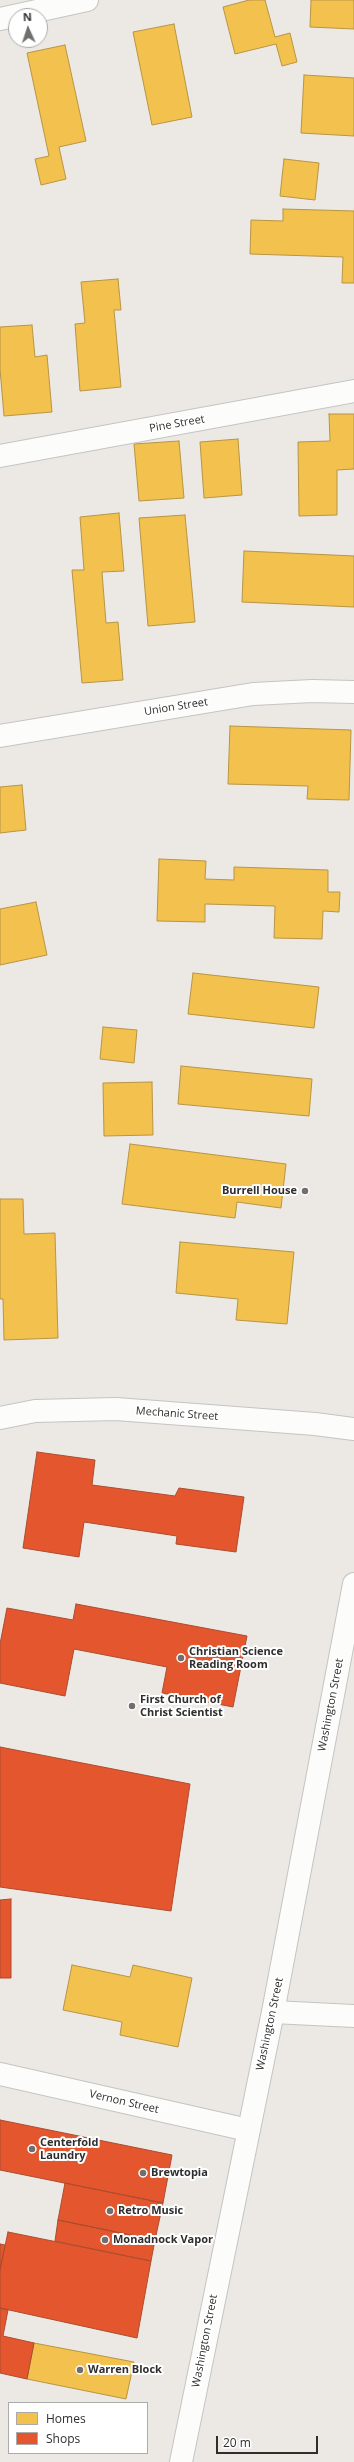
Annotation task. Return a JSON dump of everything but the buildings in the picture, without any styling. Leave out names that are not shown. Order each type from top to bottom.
[{"type":"street","points":[[0,19],[86,0]]},
{"type":"street","name":"Pine Street","points":[[0,456],[354,391]]},
{"type":"street","name":"Union Street","points":[[0,736],[253,694],[312,690],[354,692]]},
{"type":"street","name":"Mechanic Street","points":[[0,1418],[35,1412],[116,1409],[315,1424],[354,1429]]},
{"type":"street","name":"Washington Street","points":[[181,2462],[273,2012],[352,1606],[354,1584]]},
{"type":"street","points":[[273,2012],[354,2016]]},
{"type":"street","name":"Vernon Street","points":[[0,2074],[248,2130]]},
{"type":"place","name":"Burrell House","points":[[305,1191]]},
{"type":"place","name":"Christian Science Reading Room","points":[[181,1658]]},
{"type":"place","name":"First Church of Christ Scientist","points":[[132,1706]]},
{"type":"place","name":"Centerfold Laundry","points":[[32,2149]]},
{"type":"place","name":"Brewtopia","points":[[143,2173]]},
{"type":"place","name":"Retro Music","points":[[110,2211]]},
{"type":"place","name":"Monadnock Vapor","points":[[105,2240]]},
{"type":"place","name":"Warren Block","points":[[80,2370]]}]
